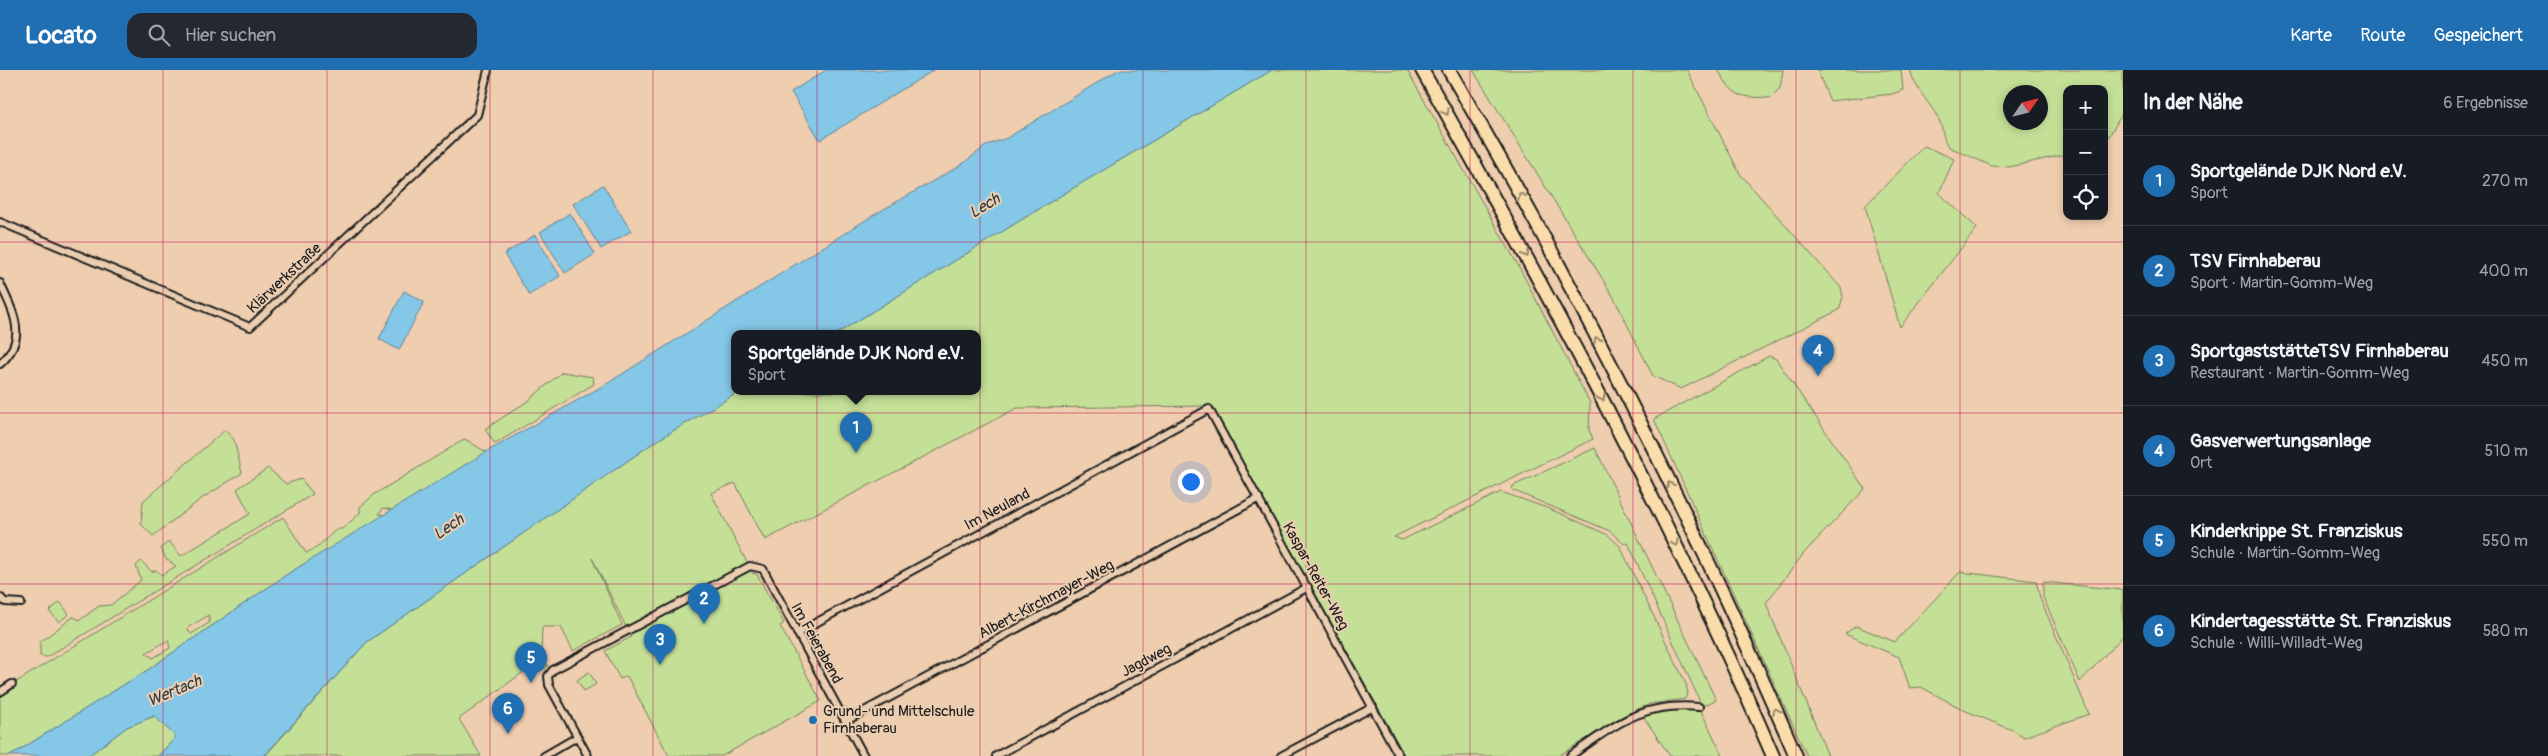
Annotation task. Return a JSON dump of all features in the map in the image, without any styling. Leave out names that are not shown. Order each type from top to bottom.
[{"type":"highway","points":[[1422,70],[1515,235],[1642,475],[1773,756]]},
{"type":"highway","points":[[1449,70],[1535,221],[1662,468],[1724,596],[1796,756]]},
{"type":"street","name":"Klärwerkstraße","points":[[0,222],[250,327],[477,115],[488,70]]},
{"type":"street","points":[[0,283],[17,323],[16,341],[10,355],[0,364]]},
{"type":"street","name":"Kaspar-Reiter-Weg","points":[[1209,408],[1399,756]]},
{"type":"street","name":"Im Neuland","points":[[796,633],[1209,408]]},
{"type":"street","name":"Albert-Kirchmayer-Weg","points":[[846,721],[1259,498]]},
{"type":"street","name":"Im Feierabend","points":[[577,737],[550,685],[548,676],[553,670],[750,566],[763,569],[864,756]]},
{"type":"street","name":"Jagdweg","points":[[996,756],[1308,587]]},
{"type":"street","points":[[0,598],[5,602],[21,603]]},
{"type":"street","points":[[0,692],[12,684]]},
{"type":"street","points":[[1570,756],[1616,725],[1640,713],[1664,706],[1699,707]]},
{"type":"street","points":[[1281,756],[1373,707]]},
{"type":"street","points":[[544,756],[577,737],[588,756]]},
{"type":"green space","points":[[1272,70],[1407,70],[1519,267],[1590,403],[1589,430],[1593,439],[1394,537],[1402,540],[1501,492],[1550,509],[1608,535],[1620,546],[1686,684],[1688,693],[1685,699],[1650,704],[1627,714],[1558,756],[1405,756],[1211,406],[1017,408],[765,540],[735,483],[711,493],[753,574],[756,573],[784,623],[780,626],[821,701],[722,756],[669,756],[627,676],[620,679],[605,651],[631,637],[592,558],[622,625],[573,651],[561,627],[542,627],[541,656],[548,666],[544,669],[536,663],[459,719],[481,756],[265,756],[367,642],[656,441],[734,395],[981,395],[981,330],[842,330],[1065,193]]},
{"type":"green space","points":[[1473,70],[1687,70],[1740,174],[1841,288],[1843,297],[1839,310],[1681,389],[1653,376],[1613,296]]},
{"type":"green space","points":[[1718,70],[1783,70],[1780,88],[1770,98],[1738,94],[1729,86]]},
{"type":"green space","points":[[1817,70],[1901,70],[1903,90],[1892,94],[1830,101]]},
{"type":"green space","points":[[1910,70],[2123,70],[2123,112],[2108,138],[2108,85],[2063,85],[2063,155],[2009,167],[1992,166],[1949,147],[1944,139],[1941,125],[1935,112],[1921,93]]},
{"type":"green space","points":[[1924,146],[1954,159],[1939,193],[1977,228],[1900,327],[1865,206]]},
{"type":"green space","points":[[1769,356],[1776,359],[1865,489],[1804,553],[1766,603],[1828,756],[1807,756],[1654,419]]},
{"type":"green space","points":[[562,372],[593,377],[594,384],[495,444],[485,429],[528,401]]},
{"type":"green space","points":[[225,430],[234,440],[242,473],[201,499],[153,536],[141,524],[143,501]]},
{"type":"green space","points":[[465,439],[486,452],[393,510],[383,508],[379,514],[386,515],[289,573],[146,671],[10,756],[0,756],[0,692],[283,517],[306,553],[316,548],[337,529],[342,529],[360,513],[360,507],[375,494]],"holes":[[[209,615],[209,623],[191,634],[187,628]],[[168,640],[170,648],[153,658],[146,653]]]},
{"type":"green space","points":[[1595,448],[1716,700],[1702,706],[1628,543],[1624,544],[1610,531],[1512,490],[1513,486]]},
{"type":"green space","points":[[268,468],[286,484],[301,479],[313,494],[47,657],[40,656],[40,642],[73,617],[80,620],[99,606],[111,605],[141,580],[136,566],[141,561],[152,572],[156,570],[162,575],[176,566],[165,558],[161,548],[169,541],[181,556],[250,514],[237,489]]},
{"type":"green space","points":[[1960,572],[2036,581],[2040,598],[2089,714],[2024,737],[2015,731],[1966,711],[1921,687],[1910,688],[1899,657],[1845,634],[1856,626],[1895,642]]},
{"type":"green space","points":[[2043,582],[2123,590],[2123,636],[2080,682],[2043,597]]},
{"type":"green space","points":[[60,602],[69,614],[59,622],[49,611]]},
{"type":"green space","points":[[589,672],[596,684],[584,691],[577,680]]},
{"type":"green space","points":[[1699,707],[1723,756],[1670,756],[1641,713]]},
{"type":"green space","points":[[155,716],[176,737],[158,756],[88,756],[127,727]]},
{"type":"water","points":[[826,70],[934,70],[820,140],[791,92]]},
{"type":"water","points":[[1118,70],[1272,70],[1065,193],[842,330],[731,330],[731,395],[734,395],[656,441],[367,642],[264,756],[158,756],[176,737],[154,716],[127,727],[88,756],[10,756],[146,671],[289,573],[486,452],[608,383],[872,216],[961,165],[987,145],[1007,138]]},
{"type":"water","points":[[603,185],[631,231],[601,249],[573,204]]},
{"type":"water","points":[[570,213],[595,254],[565,273],[540,232]]},
{"type":"water","points":[[535,235],[560,276],[529,295],[504,254]]},
{"type":"water","points":[[404,291],[424,302],[399,350],[379,339]]},
{"type":"place","name":"Gasverwertungsanlage","points":[[1818,376]]},
{"type":"place","name":"Sportgelände DJK Nord e.V.","points":[[856,453]]},
{"type":"place","name":"TSV Firnhaberau","points":[[704,624]]},
{"type":"place","name":"SportgaststätteTSV Firnhaberau","points":[[660,665]]},
{"type":"place","name":"Kinderkrippe St. Franziskus","points":[[531,683]]},
{"type":"place","name":"Grund- und Mittelschule Firnhaberau","points":[[813,720]]},
{"type":"place","name":"Kindertagesstätte St. Franziskus","points":[[508,734]]},
{"type":"water label","name":"Lech","points":[[984,205]]},
{"type":"water label","name":"Lech","points":[[448,526]]},
{"type":"water label","name":"Wertach","points":[[174,690]]}]
